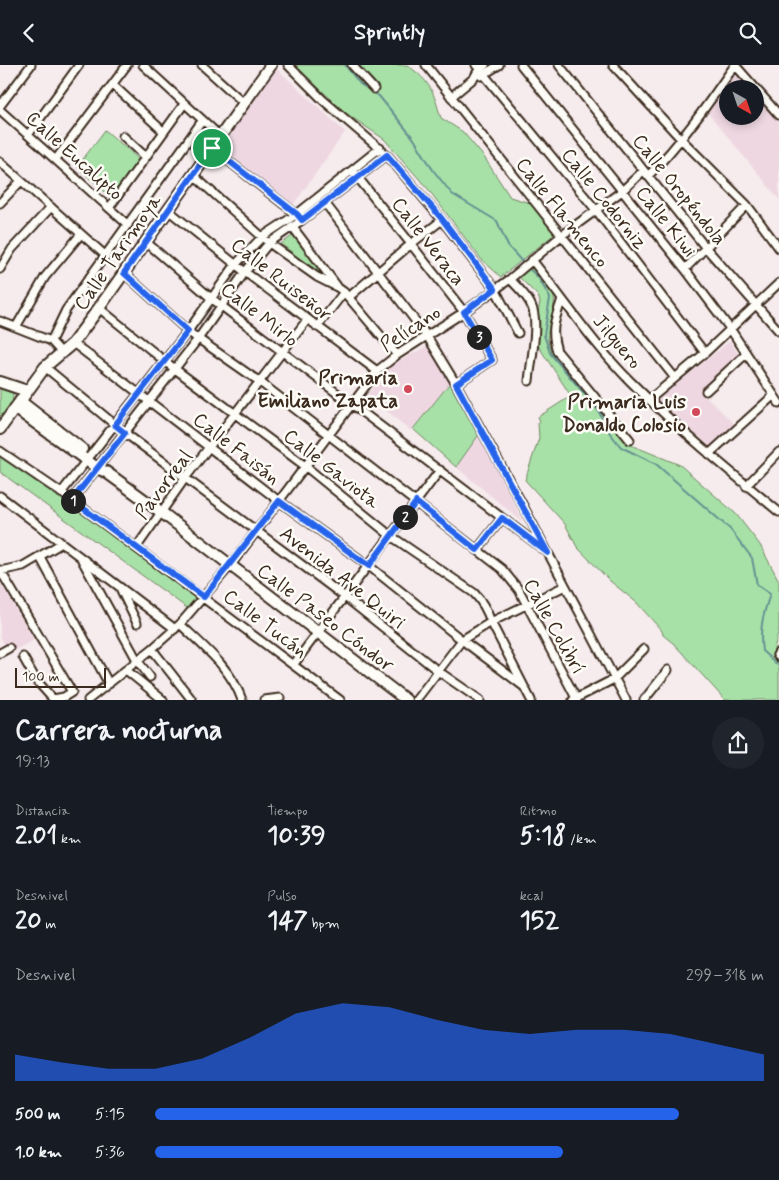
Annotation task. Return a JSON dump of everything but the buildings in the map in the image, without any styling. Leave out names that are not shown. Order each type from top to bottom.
[{"type":"street","points":[[0,108],[31,65]]},
{"type":"street","points":[[28,135],[79,65]]},
{"type":"street","points":[[56,159],[128,65]]},
{"type":"street","points":[[142,65],[220,136]]},
{"type":"street","points":[[202,65],[244,103]]},
{"type":"street","name":"Calle Tarimoya","points":[[0,429],[45,367],[72,343],[99,308],[271,65]]},
{"type":"street","points":[[288,65],[323,100],[380,148],[442,219],[495,289],[518,333]]},
{"type":"street","points":[[352,65],[374,89]]},
{"type":"street","name":"Calle Flamenco","points":[[426,65],[675,378]]},
{"type":"street","points":[[474,78],[485,76],[499,65]]},
{"type":"street","name":"Calle Kiwi","points":[[521,65],[685,269],[731,330],[779,403]]},
{"type":"street","name":"Calle Oropéndola","points":[[559,65],[706,248],[779,331]]},
{"type":"street","points":[[613,65],[681,139],[747,205],[779,248]]},
{"type":"street","points":[[735,65],[779,115]]},
{"type":"street","name":"Pelícano","points":[[88,700],[178,627],[230,566],[376,371],[510,279],[561,236],[668,155],[735,65]]},
{"type":"street","points":[[451,97],[474,78],[480,66]]},
{"type":"street","name":"Calle Codorniz","points":[[480,66],[485,76],[596,210],[706,353]]},
{"type":"street","points":[[113,85],[164,132]]},
{"type":"street","points":[[109,208],[184,104]]},
{"type":"street","name":"Calle Eucalipto","points":[[0,108],[128,225]]},
{"type":"street","points":[[51,341],[66,310],[202,121]]},
{"type":"street","points":[[122,136],[146,157]]},
{"type":"street","points":[[212,148],[297,214],[302,220]]},
{"type":"street","points":[[61,493],[188,331],[236,265],[262,237],[297,214],[380,148]]},
{"type":"street","points":[[72,500],[101,468],[149,401],[198,339],[245,272],[269,243],[387,155]]},
{"type":"street","points":[[0,162],[106,256]]},
{"type":"street","name":"Calle Veraca","points":[[351,170],[412,244],[464,312],[492,360],[456,384]]},
{"type":"street","points":[[193,175],[269,243],[317,277],[343,292]]},
{"type":"street","points":[[0,203],[22,181]]},
{"type":"street","points":[[325,203],[427,336],[456,384],[626,700]]},
{"type":"street","points":[[685,269],[747,205]]},
{"type":"street","points":[[0,269],[12,249],[51,207]]},
{"type":"street","name":"Calle Ruiseñor","points":[[168,210],[307,320],[376,371]]},
{"type":"street","points":[[317,327],[343,292],[379,272],[442,219]]},
{"type":"street","points":[[292,226],[343,292],[397,355]]},
{"type":"street","points":[[16,327],[45,277],[80,234]]},
{"type":"street","name":"Calle Mirlo","points":[[146,242],[211,298],[548,553]]},
{"type":"street","name":"Jilguero","points":[[529,262],[629,380],[709,454],[779,511]]},
{"type":"street","name":"Calle Colibrí","points":[[124,273],[198,339],[260,382],[502,569],[511,579],[526,604],[575,700]]},
{"type":"street","points":[[510,279],[526,295],[535,317],[529,381]]},
{"type":"street","points":[[650,399],[706,353],[779,283]]},
{"type":"street","points":[[562,299],[555,317],[552,337],[557,351],[630,440]]},
{"type":"street","name":"Calle Gaviota","points":[[99,308],[164,361],[305,466],[391,536],[474,593],[483,602],[491,622],[531,700]]},
{"type":"street","name":"Pavorreal","points":[[136,548],[186,477],[307,320]]},
{"type":"street","points":[[0,321],[51,341],[61,352]]},
{"type":"street","name":"Calle Faisán","points":[[72,343],[279,501],[369,566],[524,687]]},
{"type":"street","points":[[706,391],[746,354]]},
{"type":"street","name":"Avenida Ave Quiri","points":[[45,367],[125,433],[256,529],[438,671],[480,700]]},
{"type":"street","points":[[0,382],[27,391]]},
{"type":"street","points":[[709,454],[774,395]]},
{"type":"street","name":"Calle Paseo Cóndor","points":[[18,405],[406,700]]},
{"type":"street","name":"Calle Tucán","points":[[0,451],[72,500],[340,700]]},
{"type":"street","points":[[746,485],[779,452]]},
{"type":"street","points":[[294,665],[440,470]]},
{"type":"street","points":[[0,496],[120,587],[178,627],[223,666],[234,681],[242,700]]},
{"type":"street","points":[[477,550],[502,518]]},
{"type":"street","points":[[23,657],[36,680],[53,699],[64,697],[72,691],[0,571],[23,566],[62,543]]},
{"type":"street","points":[[40,557],[109,684]]},
{"type":"street","points":[[81,557],[137,660],[150,677]]},
{"type":"street","points":[[416,700],[462,640],[491,622],[565,586]]},
{"type":"street","points":[[120,587],[137,623]]},
{"type":"street","points":[[0,653],[10,648]]},
{"type":"street","points":[[152,649],[192,700]]},
{"type":"street","points":[[575,700],[614,679],[644,649]]},
{"type":"street","points":[[126,670],[163,700]]},
{"type":"street","points":[[644,700],[668,670]]},
{"type":"street","points":[[94,695],[101,700]]},
{"type":"street","points":[[264,700],[280,699]]},
{"type":"shaded area","points":[[277,69],[345,132],[293,205],[221,148]]},
{"type":"shaded area","points":[[736,73],[743,80],[731,80]]},
{"type":"shaded area","points":[[719,97],[719,125],[764,125],[764,103],[779,119],[779,199],[708,113]]},
{"type":"shaded area","name":"Primaria Luis Donaldo Colosio","points":[[730,341],[740,357],[700,390],[734,424],[709,447],[657,400]]},
{"type":"shaded area","name":"Primaria Emiliano Zapata","points":[[429,345],[450,383],[411,431],[368,395],[383,370]]},
{"type":"shaded area","points":[[480,433],[523,522],[456,467]]},
{"type":"shaded area","points":[[0,582],[34,640],[9,653],[0,636]]},
{"type":"green space","points":[[294,65],[407,65],[430,88],[441,118],[463,132],[484,157],[510,197],[533,204],[557,232],[501,277],[481,259],[428,189],[384,139],[347,114]]},
{"type":"green space","points":[[105,130],[140,160],[112,198],[77,167]]},
{"type":"green space","points":[[295,234],[329,278],[281,244]]},
{"type":"green space","points":[[528,265],[532,266],[552,291],[554,303],[548,331],[549,345],[558,362],[580,389],[582,389],[626,443],[680,465],[736,514],[760,545],[779,581],[779,629],[773,653],[779,659],[779,700],[725,700],[674,644],[663,635],[662,631],[636,602],[610,581],[577,547],[565,524],[525,480],[539,438],[538,423],[540,421],[538,417],[571,396],[533,338],[540,302],[538,296],[517,275]]},
{"type":"green space","points":[[450,383],[480,433],[456,467],[413,429]]},
{"type":"green space","points":[[0,388],[13,393],[12,410],[2,418],[0,415]]},
{"type":"green space","points":[[0,449],[196,597],[187,608],[0,472]]},
{"type":"waterway","points":[[345,65],[360,84],[379,96],[414,139],[433,170],[452,194],[497,221],[508,246],[524,264]]},
{"type":"waterway","points":[[527,267],[538,277],[550,298],[544,335],[550,353],[598,410],[609,432],[621,447],[656,464],[730,529],[752,558],[757,585],[770,594],[762,622],[762,651],[779,666]]},
{"type":"place","name":"Primaria Emiliano Zapata","points":[[408,389]]},
{"type":"place","name":"Primaria Luis Donaldo Colosio","points":[[696,412]]},
{"type":"route","points":[[212,148],[297,214],[302,220],[387,155],[442,219],[495,289],[464,312],[492,360],[456,384],[522,502],[548,553],[502,518],[477,550],[416,502],[369,566],[279,501],[204,597],[72,500],[125,433],[115,425],[188,331],[124,273],[212,148]]}]
